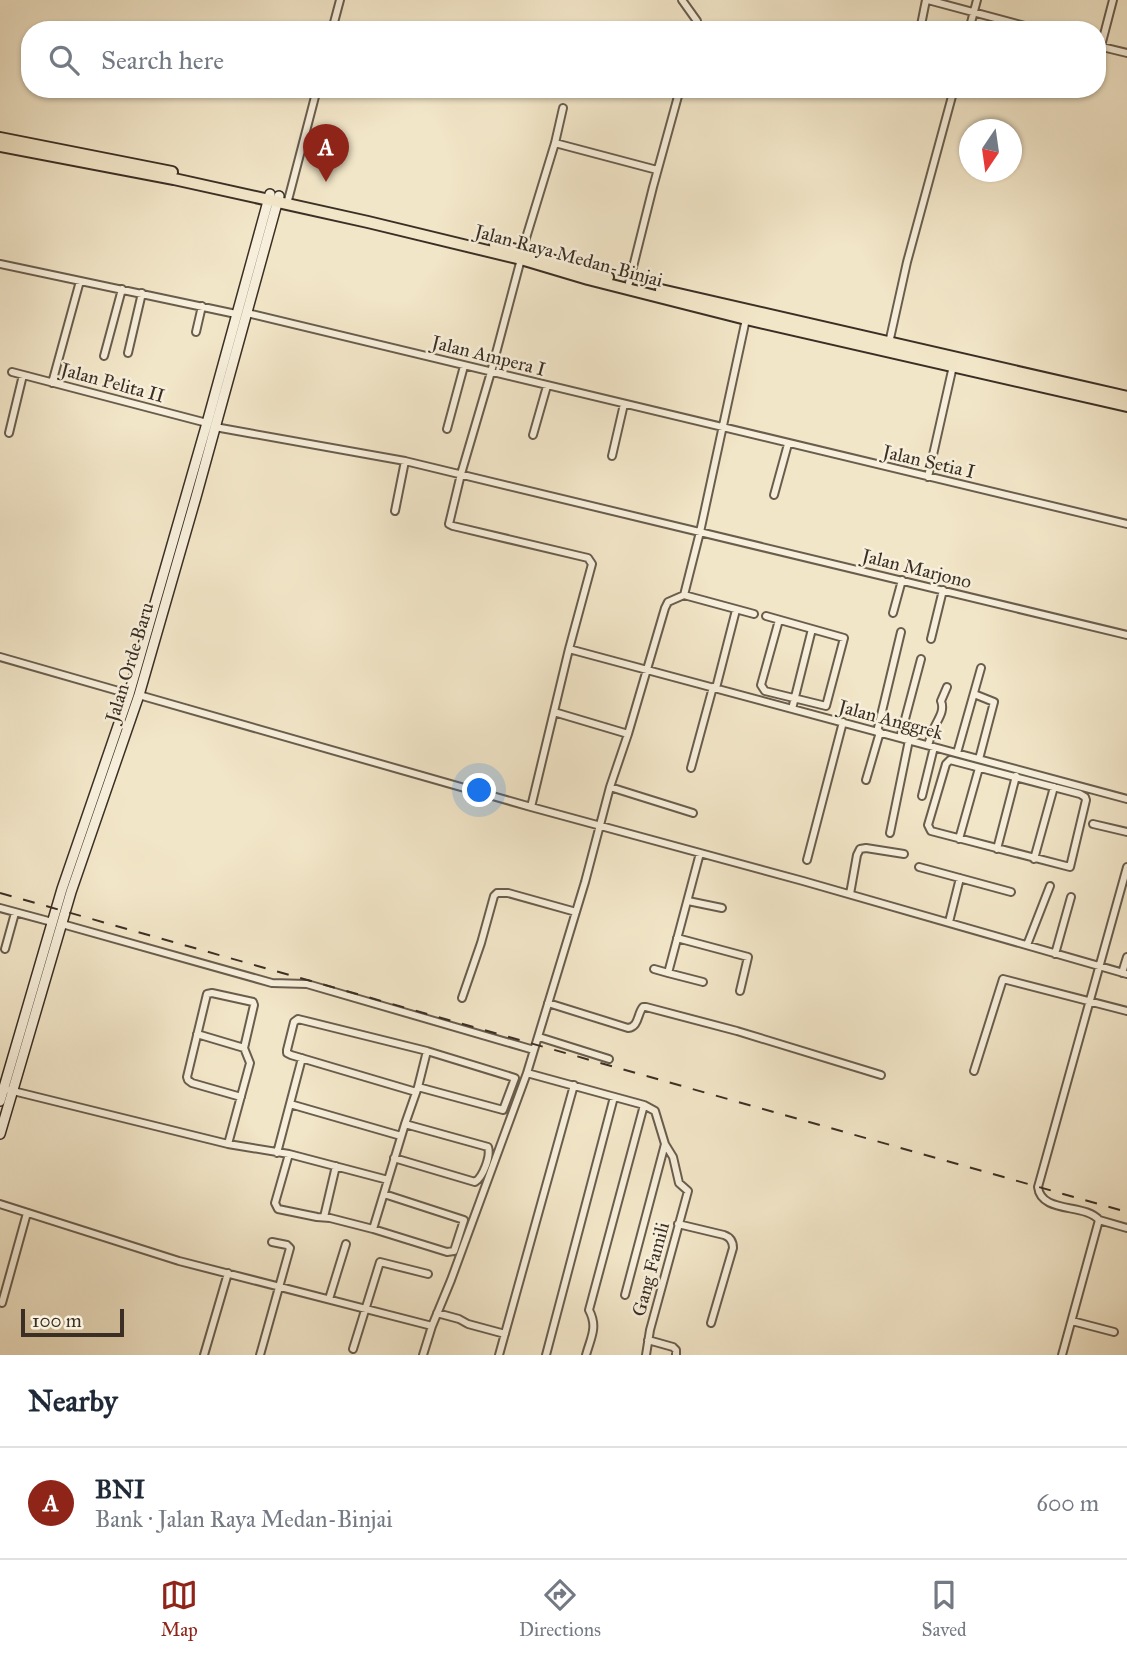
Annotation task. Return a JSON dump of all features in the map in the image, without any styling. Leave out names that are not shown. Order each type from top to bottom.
[{"type":"highway","name":"Jalan Raya Medan-Binjai","points":[[0,138],[134,164],[521,255],[953,366],[1127,406]]},
{"type":"highway","name":"Jalan Raya Medan-Binjai","points":[[0,146],[278,199]]},
{"type":"highway","name":"Jalan Raya Medan-Binjai","points":[[521,255],[588,279],[746,319],[889,343],[1127,397]]},
{"type":"main road","name":"Jalan Orde Baru","points":[[0,1134],[8,1089],[57,923],[134,695],[242,314],[278,199]]},
{"type":"main road","name":"Jalan Orde Baru","points":[[0,1101],[8,1089]]},
{"type":"street","points":[[334,21],[340,0]]},
{"type":"street","points":[[682,0],[697,21]]},
{"type":"street","points":[[921,21],[927,0],[1007,21]]},
{"type":"street","points":[[972,21],[977,0]]},
{"type":"street","points":[[1106,25],[1114,0]]},
{"type":"street","points":[[1106,48],[1127,53]]},
{"type":"street","points":[[278,199],[314,98]]},
{"type":"street","points":[[629,283],[677,98]]},
{"type":"street","points":[[889,343],[952,98]]},
{"type":"street","points":[[531,807],[592,564],[588,558],[449,524],[563,108]]},
{"type":"street","points":[[555,143],[657,170]]},
{"type":"street","name":"Jalan Ampera I","points":[[0,264],[242,314],[723,428]]},
{"type":"street","points":[[52,383],[80,281]]},
{"type":"street","points":[[104,356],[122,289]]},
{"type":"street","points":[[128,353],[142,293]]},
{"type":"street","points":[[196,332],[202,306]]},
{"type":"street","points":[[684,595],[746,319]]},
{"type":"street","points":[[447,429],[464,366]]},
{"type":"street","points":[[929,477],[953,366]]},
{"type":"street","name":"Jalan Pelita II","points":[[12,372],[211,425],[461,474]]},
{"type":"street","points":[[9,433],[23,375]]},
{"type":"street","points":[[533,435],[547,386]]},
{"type":"street","points":[[612,456],[624,404]]},
{"type":"street","name":"Jalan Setia I","points":[[723,428],[1127,524]]},
{"type":"street","points":[[774,495],[788,444]]},
{"type":"street","points":[[395,511],[405,461]]},
{"type":"street","name":"Jalan Marjono","points":[[461,474],[1127,635]]},
{"type":"street","points":[[893,613],[902,580]]},
{"type":"street","points":[[931,639],[943,590]]},
{"type":"street","points":[[423,1355],[539,1037],[610,787],[665,608],[668,602],[684,595],[754,614]]},
{"type":"street","points":[[691,768],[736,610]]},
{"type":"street","points":[[766,617],[779,620],[844,638],[826,706],[765,691],[761,685],[779,620]]},
{"type":"street","points":[[792,709],[812,629]]},
{"type":"street","points":[[866,780],[901,632]]},
{"type":"street","name":"Jalan Anggrek","points":[[569,649],[979,759],[1016,773],[1127,799]]},
{"type":"street","points":[[0,657],[850,894],[1125,974],[1127,957]]},
{"type":"street","points":[[900,738],[921,659]]},
{"type":"street","points":[[957,753],[981,668]]},
{"type":"street","points":[[922,796],[934,726],[939,720],[943,706],[941,702],[947,687]]},
{"type":"street","points":[[974,694],[994,702],[979,759]]},
{"type":"street","points":[[554,712],[628,734]]},
{"type":"street","points":[[807,860],[843,722]]},
{"type":"street","points":[[890,833],[909,740]]},
{"type":"street","points":[[948,761],[979,768],[1016,773],[1085,797],[1070,866],[930,831],[928,825],[931,813],[948,761]]},
{"type":"street","points":[[959,839],[979,768]]},
{"type":"street","points":[[997,849],[1016,773]]},
{"type":"street","points":[[610,787],[693,813]]},
{"type":"street","points":[[1034,859],[1054,787]]},
{"type":"street","points":[[1093,824],[1127,832]]},
{"type":"street","points":[[850,894],[860,849],[904,854]]},
{"type":"street","points":[[668,973],[700,853]]},
{"type":"street","points":[[919,867],[1011,892]]},
{"type":"street","points":[[1127,867],[1124,887],[1038,1186],[1038,1192],[1044,1200],[1127,1228]]},
{"type":"street","points":[[949,922],[960,878]]},
{"type":"street","points":[[1027,945],[1050,886]]},
{"type":"street","points":[[462,998],[497,893],[508,893],[576,912]]},
{"type":"street","points":[[1055,954],[1071,897]]},
{"type":"street","points":[[688,901],[722,908]]},
{"type":"street","points":[[0,908],[272,984],[307,984],[534,1050]]},
{"type":"street","points":[[5,949],[15,912]]},
{"type":"street","points":[[677,938],[748,957],[740,991]]},
{"type":"street","points":[[654,969],[703,982]]},
{"type":"street","points":[[974,1071],[1003,979],[1127,1012]]},
{"type":"street","points":[[228,1144],[241,1097],[250,1063],[244,1048],[255,1008],[253,1002],[208,994],[187,1077],[192,1083],[241,1097]]},
{"type":"street","points":[[548,1003],[628,1028],[636,1025],[640,1009],[646,1007],[737,1031],[881,1075]]},
{"type":"street","points":[[298,1019],[427,1051],[514,1076],[505,1109],[417,1090],[291,1055],[287,1050],[293,1021],[298,1019]]},
{"type":"street","points":[[197,1034],[244,1048]]},
{"type":"street","points":[[539,1037],[609,1059]]},
{"type":"street","points":[[373,1229],[427,1051]]},
{"type":"street","points":[[277,1153],[302,1058]]},
{"type":"street","points":[[527,1073],[644,1105],[655,1111],[665,1144],[625,1295]]},
{"type":"street","points":[[499,1355],[574,1085]]},
{"type":"street","points":[[8,1089],[228,1144],[289,1154],[388,1180]]},
{"type":"street","points":[[546,1355],[614,1097]]},
{"type":"street","points":[[290,1104],[401,1136]]},
{"type":"street","points":[[586,1355],[594,1325],[589,1310],[644,1105]]},
{"type":"street","points":[[394,1158],[475,1182],[481,1178],[490,1152],[488,1147],[405,1124]]},
{"type":"street","name":"Gang Famili","points":[[646,1355],[688,1191],[679,1183],[673,1157],[665,1144]]},
{"type":"street","points":[[289,1154],[275,1203],[278,1209],[324,1217],[454,1251],[464,1220],[384,1194]]},
{"type":"street","points":[[324,1217],[336,1166]]},
{"type":"street","points":[[0,1205],[179,1261],[432,1326]]},
{"type":"street","points":[[2,1303],[27,1213]]},
{"type":"street","points":[[1062,1355],[1099,1220]]},
{"type":"street","points":[[678,1224],[728,1236],[733,1243],[711,1323]]},
{"type":"street","points":[[260,1355],[290,1248],[272,1242]]},
{"type":"street","points":[[328,1299],[346,1244]]},
{"type":"street","points":[[354,1349],[380,1262],[428,1274]]},
{"type":"street","points":[[204,1355],[228,1273]]},
{"type":"street","points":[[437,1313],[505,1334]]},
{"type":"street","points":[[1072,1321],[1114,1332]]},
{"type":"street","points":[[648,1340],[673,1347],[676,1355]]},
{"type":"railway","points":[[0,893],[1127,1212]]},
{"type":"place","name":"BNI","points":[[326,182]]}]
